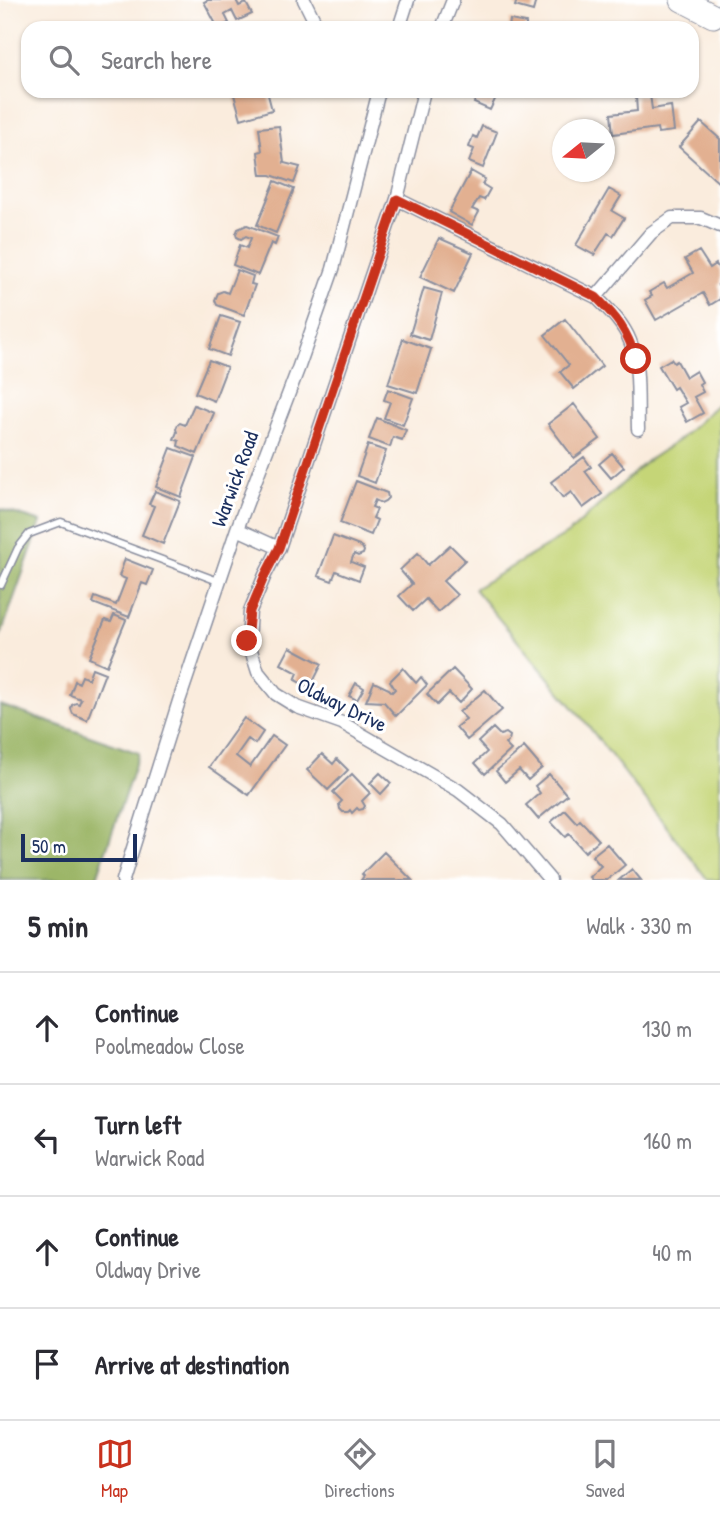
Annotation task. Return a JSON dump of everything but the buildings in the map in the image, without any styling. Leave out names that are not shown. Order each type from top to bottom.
[{"type":"highway","points":[[682,0],[717,18]]},
{"type":"highway","points":[[693,0],[717,18]]},
{"type":"street","points":[[304,0],[314,21]]},
{"type":"street","points":[[401,21],[408,0]]},
{"type":"street","points":[[445,21],[453,0]]},
{"type":"street","name":"Warwick Road","points":[[123,880],[219,581],[333,269],[377,98]]},
{"type":"street","points":[[237,529],[279,548],[397,199],[422,98]]},
{"type":"street","points":[[397,199],[596,297],[616,317],[630,340],[636,359],[638,429]]},
{"type":"street","points":[[596,297],[651,233],[672,218],[701,218],[720,226]]},
{"type":"street","name":"Oldway Drive","points":[[279,548],[250,611],[247,641],[258,672],[276,694],[297,707],[342,723],[458,790],[502,824],[550,880]]},
{"type":"lane","points":[[1,585],[18,548],[29,534],[61,522],[219,581]]},
{"type":"green space","points":[[720,402],[720,880],[708,880],[582,718],[474,589],[569,533],[647,461],[680,439]]},
{"type":"green space","points":[[0,509],[41,522],[0,637]]},
{"type":"green space","points":[[0,705],[139,753],[96,880],[0,880]]},
{"type":"route","points":[[247,641],[250,611],[279,548],[397,199],[596,297],[616,317],[630,340],[636,359]]}]
